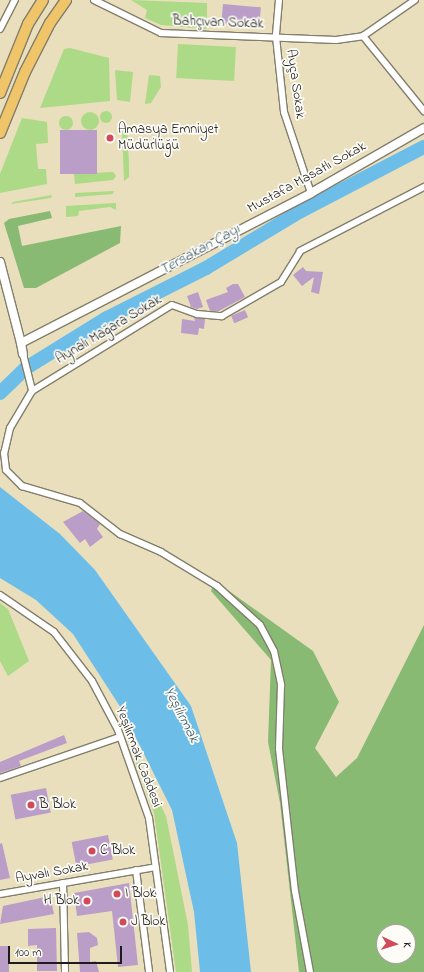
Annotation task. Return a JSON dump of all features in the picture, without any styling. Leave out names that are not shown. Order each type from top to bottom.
[{"type":"highway","points":[[0,93],[28,24],[42,0]]},
{"type":"highway","points":[[0,133],[28,65],[66,0]]},
{"type":"street","points":[[0,29],[15,0]]},
{"type":"street","name":"Bahçıvan Sokak","points":[[94,0],[161,33],[336,40],[363,36]]},
{"type":"street","name":"Ayça Sokak","points":[[279,0],[276,37],[284,112],[311,193]]},
{"type":"street","points":[[415,0],[363,36],[424,111]]},
{"type":"street","name":"Mustafa Masatlı Sokak","points":[[20,343],[311,193],[424,128]]},
{"type":"street","name":"Aynalı Mağara Sokak","points":[[32,391],[172,305],[197,314],[222,316],[281,282],[300,251],[424,187]]},
{"type":"street","points":[[0,262],[32,391],[10,428],[4,453],[6,470],[22,486],[80,503],[120,534],[161,552],[217,586],[260,625],[274,651],[281,684],[279,748],[295,891],[310,972]]},
{"type":"street","name":"Yeşilırmak Caddesi","points":[[0,595],[54,632],[92,681],[120,737],[149,818],[170,972]]},
{"type":"street","points":[[0,778],[120,737]]},
{"type":"street","name":"Ayvalı Sokak","points":[[0,894],[156,867]]},
{"type":"street","points":[[136,870],[149,972]]},
{"type":"street","points":[[63,883],[65,972]]},
{"type":"green space","points":[[131,0],[207,3],[207,29],[161,25],[145,18],[147,10]]},
{"type":"green space","points":[[178,44],[236,47],[234,81],[176,78]]},
{"type":"green space","points":[[70,48],[109,58],[110,101],[40,108],[64,49]]},
{"type":"green space","points":[[115,70],[133,72],[130,102],[117,100]]},
{"type":"green space","points":[[149,75],[160,76],[161,87],[151,103],[145,104]]},
{"type":"green space","points":[[106,111],[110,113],[112,117],[110,121],[106,123],[102,121],[100,117],[102,113]]},
{"type":"green space","points":[[90,112],[96,115],[99,121],[96,127],[90,130],[84,127],[81,121],[84,115]]},
{"type":"green space","points":[[66,116],[71,118],[73,123],[71,128],[66,130],[61,128],[59,123],[61,118]]},
{"type":"green space","points":[[22,118],[47,122],[48,143],[36,144],[38,169],[46,169],[47,184],[0,193],[0,174]]},
{"type":"green space","points":[[122,129],[127,129],[129,163],[129,177],[124,181]]},
{"type":"green space","points":[[113,172],[116,176],[113,180],[75,184],[74,174]]},
{"type":"green space","points":[[114,191],[113,194],[75,197],[75,193]]},
{"type":"green space","points":[[52,195],[51,198],[11,204],[13,202]]},
{"type":"green space","points":[[116,203],[116,210],[110,207],[79,211],[78,216],[66,217],[66,206]]},
{"type":"green space","points":[[50,211],[52,218],[18,226],[22,246],[121,226],[120,243],[36,288],[24,288],[4,223],[9,219]]},
{"type":"green space","points":[[215,581],[313,651],[339,702],[315,748],[336,777],[357,758],[424,625],[424,972],[299,972],[280,803],[268,742],[271,660],[211,591]]},
{"type":"green space","points":[[0,603],[8,609],[29,661],[8,676],[0,661]]},
{"type":"green space","points":[[126,735],[166,816],[188,925],[192,972],[176,972],[154,813]]},
{"type":"water","name":"Yeşilırmak","points":[[0,487],[60,534],[95,570],[191,706],[237,843],[251,972],[200,972],[194,912],[172,810],[121,708],[73,634],[36,600],[0,578]]},
{"type":"building","points":[[223,4],[261,7],[259,26],[221,23]]},
{"type":"building","points":[[60,130],[97,130],[97,174],[60,174]]},
{"type":"building","points":[[303,267],[306,271],[323,272],[319,294],[311,292],[314,277],[302,286],[293,275]]},
{"type":"building","points":[[233,284],[238,284],[245,297],[219,311],[210,311],[206,300],[228,292],[226,288]]},
{"type":"building","points":[[198,292],[203,307],[197,309],[191,307],[187,296]]},
{"type":"building","points":[[245,310],[248,317],[234,323],[231,316]]},
{"type":"building","points":[[194,318],[205,319],[204,329],[199,328],[198,335],[181,333],[182,319],[195,321]]},
{"type":"building","points":[[83,511],[100,524],[97,529],[103,537],[90,547],[85,539],[80,543],[63,522]]},
{"type":"building","points":[[64,735],[67,743],[19,761],[21,766],[0,773],[0,762]]},
{"type":"building","name":"B Blok","points":[[46,788],[51,813],[15,819],[11,795]]},
{"type":"building","name":"C Blok","points":[[108,835],[113,860],[76,867],[72,842]]},
{"type":"building","points":[[2,843],[10,878],[0,880],[0,844]]},
{"type":"building","points":[[129,883],[138,965],[118,967],[112,911],[77,916],[74,893]]},
{"type":"building","points":[[50,896],[54,914],[0,924],[3,906]]},
{"type":"building","points":[[56,928],[57,971],[37,971],[37,945],[28,946],[28,929]]},
{"type":"building","points":[[89,932],[97,938],[98,945],[90,948],[90,962],[96,961],[99,972],[80,972],[77,933]]},
{"type":"building","points":[[0,946],[9,946],[9,972],[0,972]]},
{"type":"waterway","name":"Tersakan Çayı","points":[[0,393],[26,368],[107,318],[206,268],[301,211],[424,147]]},
{"type":"place","name":"Amasya Emniyet Müdürlüğü","points":[[110,138]]},
{"type":"place","name":"B Blok","points":[[31,805]]},
{"type":"place","name":"C Blok","points":[[92,851]]},
{"type":"place","name":"I Blok","points":[[117,894]]},
{"type":"place","name":"H Blok","points":[[87,901]]},
{"type":"place","name":"J Blok","points":[[123,922]]}]
